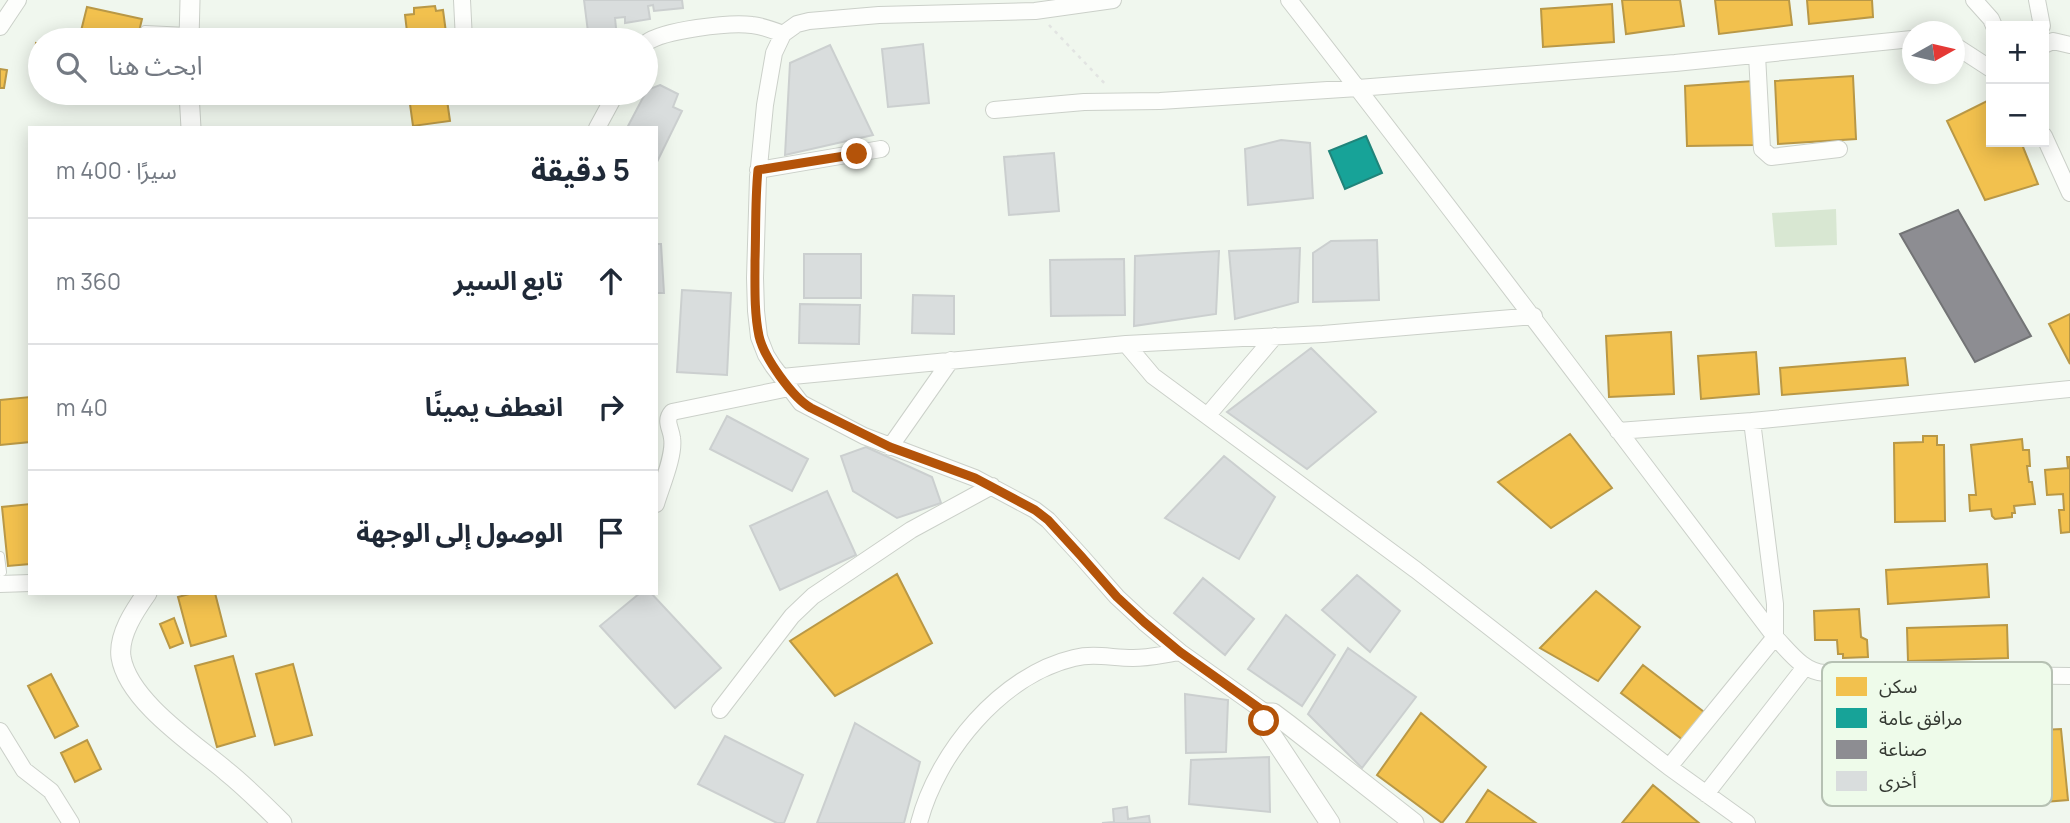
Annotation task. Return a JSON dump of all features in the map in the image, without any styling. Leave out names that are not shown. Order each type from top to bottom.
[{"type":"street","points":[[0,27],[18,0]]},
{"type":"street","points":[[189,28],[190,0]]},
{"type":"street","points":[[462,0],[463,28]]},
{"type":"street","points":[[968,0],[989,11]]},
{"type":"street","points":[[1112,0],[1035,11],[879,15],[809,21],[797,24],[783,34],[774,53],[758,170],[756,311],[759,337],[773,366],[802,403],[864,436],[961,472],[1026,504],[1048,520],[1117,597],[1180,652],[1266,713],[1273,713],[1414,823]]},
{"type":"street","points":[[1289,0],[1534,316],[1775,637],[1805,667],[1822,673]]},
{"type":"street","points":[[1974,0],[1992,21]]},
{"type":"street","points":[[2037,0],[2041,21]]},
{"type":"street","points":[[658,37],[736,24],[753,25],[783,34]]},
{"type":"street","points":[[994,110],[1084,102],[1160,101],[1358,88],[1757,55],[1902,40]]},
{"type":"street","points":[[2049,41],[2070,45]]},
{"type":"street","points":[[1965,52],[1986,66]]},
{"type":"street","points":[[1757,55],[1762,149],[1771,157],[1839,149]]},
{"type":"street","points":[[190,105],[191,126]]},
{"type":"street","points":[[598,126],[609,105]]},
{"type":"street","points":[[2049,147],[2070,193]]},
{"type":"street","points":[[758,170],[881,149]]},
{"type":"street","points":[[658,497],[671,453],[673,439],[668,416],[672,412],[786,382],[951,360],[1126,344],[1275,336],[1534,316]]},
{"type":"street","points":[[1207,416],[1275,336]]},
{"type":"street","points":[[1126,344],[1153,376],[1416,570],[1669,767],[1747,823]]},
{"type":"street","points":[[890,447],[951,360]]},
{"type":"street","points":[[1618,431],[1752,421],[2070,389]]},
{"type":"street","points":[[1669,767],[1775,637],[1775,604],[1752,421]]},
{"type":"street","points":[[720,710],[792,616],[813,596],[911,530],[992,486]]},
{"type":"street","points":[[1,578],[28,583]]},
{"type":"street","points":[[141,595],[122,645],[121,655],[131,683],[167,723],[229,773],[282,823]]},
{"type":"street","points":[[919,823],[930,791],[947,759],[984,713],[1023,679],[1039,670],[1075,658],[1100,655],[1140,658],[1180,652]]},
{"type":"street","points":[[1706,794],[1805,667]]},
{"type":"street","points":[[2052,676],[2070,676]]},
{"type":"street","points":[[1266,713],[1263,718],[1265,724],[1330,823]]},
{"type":"street","points":[[0,731],[24,770],[51,791],[71,823]]},
{"type":"lane","points":[[0,556],[1,578]]},
{"type":"path","points":[[1035,11],[1109,87]]},
{"type":"green space","points":[[1836,209],[1837,245],[1775,247],[1772,213]]},
{"type":"building: سكن","points":[[1622,0],[1680,0],[1684,26],[1626,34]]},
{"type":"building: سكن","points":[[1715,0],[1789,0],[1792,25],[1719,34]]},
{"type":"building: سكن","points":[[1807,0],[1872,0],[1873,17],[1809,24]]},
{"type":"building: سكن","points":[[1612,4],[1614,42],[1543,47],[1541,9]]},
{"type":"building: سكن","points":[[435,6],[436,11],[443,10],[445,28],[407,28],[405,15],[414,14],[414,8]]},
{"type":"building: سكن","points":[[87,7],[142,19],[140,28],[82,28]]},
{"type":"building: سكن","points":[[0,69],[7,70],[4,88],[0,88]]},
{"type":"building: سكن","points":[[1853,76],[1856,139],[1778,144],[1775,81]]},
{"type":"building: سكن","points":[[1753,81],[1756,145],[1687,146],[1685,86]]},
{"type":"building: سكن","points":[[1986,102],[1986,147],[2023,147],[2038,184],[1985,200],[1947,121]]},
{"type":"building: سكن","points":[[410,105],[448,105],[450,121],[413,126]]},
{"type":"building: سكن","points":[[2070,314],[2070,364],[2049,324]]},
{"type":"building: سكن","points":[[1671,332],[1674,394],[1609,397],[1606,336]]},
{"type":"building: سكن","points":[[1756,352],[1759,394],[1701,399],[1698,356]]},
{"type":"building: سكن","points":[[1905,358],[1908,385],[1782,395],[1780,368]]},
{"type":"building: سكن","points":[[28,397],[28,442],[0,445],[0,400]]},
{"type":"building: سكن","points":[[1570,434],[1612,488],[1551,528],[1498,482]]},
{"type":"building: سكن","points":[[1923,436],[1937,436],[1937,445],[1944,445],[1945,521],[1895,522],[1894,443],[1923,442]]},
{"type":"building: سكن","points":[[2022,439],[2023,450],[2029,450],[2030,466],[2027,466],[2035,504],[2014,506],[2015,513],[2012,513],[2012,517],[1995,519],[1991,509],[1970,511],[1969,495],[1976,495],[1971,445]]},
{"type":"building: سكن","points":[[2067,457],[2070,457],[2070,532],[2061,533],[2059,510],[2064,510],[2063,494],[2047,495],[2045,470],[2068,468]]},
{"type":"building: سكن","points":[[28,504],[28,564],[8,566],[2,507]]},
{"type":"building: سكن","points":[[1987,564],[1989,597],[1888,604],[1886,570]]},
{"type":"building: سكن","points":[[897,574],[932,643],[835,696],[790,641]]},
{"type":"building: سكن","points":[[1596,591],[1640,627],[1598,681],[1540,648]]},
{"type":"building: سكن","points":[[216,595],[226,636],[191,646],[178,597]]},
{"type":"building: سكن","points":[[1859,609],[1861,637],[1867,640],[1868,657],[1843,658],[1843,654],[1838,654],[1837,640],[1815,640],[1814,611]]},
{"type":"building: سكن","points":[[174,618],[183,643],[170,648],[160,624]]},
{"type":"building: سكن","points":[[2007,625],[2008,658],[1908,661],[1907,628]]},
{"type":"building: سكن","points":[[233,656],[255,736],[217,747],[195,666]]},
{"type":"building: سكن","points":[[293,664],[312,735],[275,745],[256,674]]},
{"type":"building: سكن","points":[[1643,665],[1704,712],[1683,740],[1621,693]]},
{"type":"building: سكن","points":[[51,674],[78,726],[55,738],[28,686]]},
{"type":"building: سكن","points":[[1421,713],[1486,767],[1442,823],[1377,775]]},
{"type":"building: سكن","points":[[2052,729],[2061,729],[2068,800],[2052,801]]},
{"type":"building: سكن","points":[[87,740],[101,769],[75,782],[61,753]]},
{"type":"building: سكن","points":[[1653,785],[1699,823],[1622,823]]},
{"type":"building: سكن","points":[[1488,790],[1536,823],[1466,823]]},
{"type":"building: مرافق عامة","points":[[1366,136],[1382,173],[1345,189],[1329,151]]},
{"type":"building: صناعة","points":[[1958,210],[2031,336],[1975,362],[1900,234]]},
{"type":"building: أخرى","points":[[584,0],[682,0],[683,8],[654,11],[653,5],[648,6],[650,19],[625,23],[625,17],[615,18],[616,28],[588,28]]},
{"type":"building: أخرى","points":[[923,44],[929,103],[888,107],[882,49]]},
{"type":"building: أخرى","points":[[830,45],[873,135],[785,155],[790,63]]},
{"type":"building: أخرى","points":[[658,86],[678,94],[673,107],[682,111],[658,160],[658,126],[628,126],[639,105],[658,105]]},
{"type":"building: أخرى","points":[[1281,140],[1310,143],[1313,198],[1248,205],[1245,149]]},
{"type":"building: أخرى","points":[[1054,153],[1059,211],[1009,215],[1004,157]]},
{"type":"building: أخرى","points":[[1377,240],[1379,300],[1313,302],[1313,253],[1331,241]]},
{"type":"building: أخرى","points":[[658,244],[661,244],[664,293],[658,293]]},
{"type":"building: أخرى","points":[[1300,248],[1298,302],[1235,319],[1229,251]]},
{"type":"building: أخرى","points":[[1219,251],[1216,314],[1134,326],[1135,256]]},
{"type":"building: أخرى","points":[[804,254],[861,254],[861,298],[804,298]]},
{"type":"building: أخرى","points":[[1124,259],[1125,315],[1051,316],[1050,260]]},
{"type":"building: أخرى","points":[[682,290],[731,293],[727,375],[677,372]]},
{"type":"building: أخرى","points":[[913,295],[954,296],[954,334],[912,333]]},
{"type":"building: أخرى","points":[[800,304],[860,305],[859,344],[799,343]]},
{"type":"building: أخرى","points":[[1311,348],[1376,412],[1307,469],[1227,412]]},
{"type":"building: أخرى","points":[[727,416],[808,459],[792,491],[710,449]]},
{"type":"building: أخرى","points":[[866,447],[932,477],[941,503],[897,518],[853,491],[841,456]]},
{"type":"building: أخرى","points":[[1224,456],[1275,497],[1239,559],[1165,518]]},
{"type":"building: أخرى","points":[[827,491],[856,555],[780,590],[750,526]]},
{"type":"building: أخرى","points":[[1357,575],[1400,611],[1370,652],[1322,610]]},
{"type":"building: أخرى","points":[[1203,578],[1254,619],[1225,655],[1174,613]]},
{"type":"building: أخرى","points":[[638,595],[653,595],[721,668],[675,708],[600,626]]},
{"type":"building: أخرى","points":[[1286,615],[1335,655],[1302,706],[1248,669]]},
{"type":"building: أخرى","points":[[1348,648],[1416,697],[1362,768],[1308,714]]},
{"type":"building: أخرى","points":[[1185,694],[1228,700],[1226,752],[1186,753]]},
{"type":"building: أخرى","points":[[855,723],[920,762],[904,823],[817,823]]},
{"type":"building: أخرى","points":[[725,736],[803,775],[784,823],[777,823],[698,784]]},
{"type":"building: أخرى","points":[[1269,757],[1270,812],[1189,804],[1191,760]]},
{"type":"building: أخرى","points":[[1127,807],[1128,819],[1149,816],[1150,823],[1102,823],[1114,822],[1113,809]]},
{"type":"route","points":[[857,154],[758,170],[756,311],[759,337],[766,355],[792,393],[802,403],[864,436],[975,478],[1035,510],[1048,520],[1117,597],[1144,622],[1180,652],[1266,713],[1264,721]]}]
